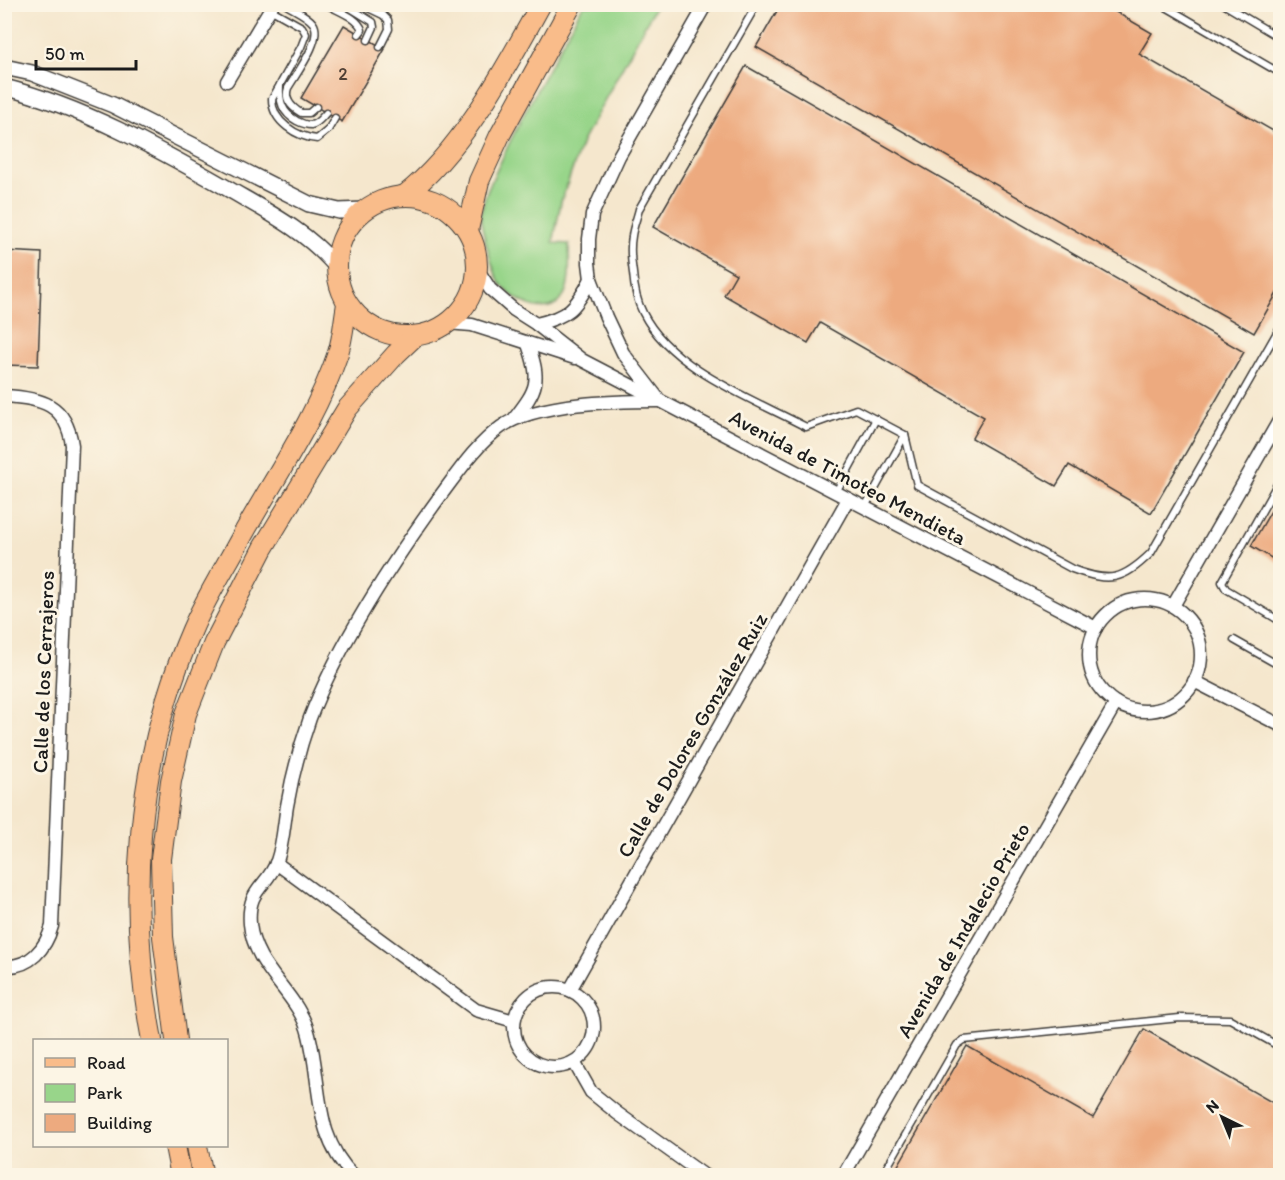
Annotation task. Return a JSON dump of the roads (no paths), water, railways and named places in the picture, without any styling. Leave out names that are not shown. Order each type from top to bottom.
[{"type":"main road","points":[[404,196],[421,183],[442,160],[507,65],[541,4]]},
{"type":"main road","points":[[468,230],[479,181],[500,135],[572,4]]},
{"type":"main road","points":[[404,196],[429,199],[451,211],[468,230],[475,247],[474,286],[462,309],[433,332],[415,336],[389,334],[365,323],[347,304],[339,286],[336,266],[339,245],[348,228],[364,210],[384,199],[404,196]]},
{"type":"main road","points":[[152,1039],[140,949],[138,862],[147,775],[165,703],[192,630],[319,399],[338,351],[347,304]]},
{"type":"main road","points":[[176,1039],[163,937],[161,859],[171,781],[186,714],[214,643],[269,538],[347,409],[415,336]]},
{"type":"main road","points":[[175,1147],[181,1176]]},
{"type":"main road","points":[[197,1147],[203,1176]]},
{"type":"street","points":[[659,401],[623,353],[606,317],[591,279],[589,239],[592,215],[602,189],[705,4]]},
{"type":"street","points":[[227,81],[272,6]]},
{"type":"street","points":[[4,67],[32,74],[113,105],[309,204],[339,211],[364,210]]},
{"type":"street","points":[[4,87],[25,92],[106,124],[185,165],[296,228],[336,266]]},
{"type":"street","name":"Avenida de Timoteo Mendieta","points":[[476,267],[490,289],[514,310],[582,360],[1096,628]]},
{"type":"street","points":[[536,324],[555,320],[568,313],[581,297],[591,279]]},
{"type":"street","name":"Avenida de Timoteo Mendieta","points":[[447,323],[471,325],[582,360]]},
{"type":"street","points":[[354,1176],[341,1163],[330,1144],[322,1119],[312,1047],[305,1020],[256,948],[250,925],[252,898],[276,863],[300,752],[311,717],[341,650],[406,542],[471,455],[486,439],[514,419],[533,394],[537,370],[528,344]]},
{"type":"street","name":"Calle de los Cerrajeros","points":[[4,396],[40,400],[52,406],[62,416],[70,431],[72,446],[52,926],[48,941],[38,954],[26,962],[4,966]]},
{"type":"street","points":[[514,419],[554,409],[600,402],[659,401]]},
{"type":"street","points":[[1173,606],[1281,419]]},
{"type":"street","name":"Calle de Dolores González Ruiz","points":[[570,990],[848,499]]},
{"type":"street","points":[[1149,599],[1173,606],[1193,626],[1199,639],[1200,661],[1194,681],[1180,698],[1160,709],[1145,711],[1130,709],[1116,703],[1096,683],[1091,670],[1090,642],[1096,628],[1113,609],[1136,600],[1149,599]]},
{"type":"street","points":[[1194,681],[1281,725]]},
{"type":"street","name":"Avenida de Indalecio Prieto","points":[[843,1176],[1116,703]]},
{"type":"street","points":[[276,863],[476,1010],[514,1021]]},
{"type":"street","points":[[556,987],[570,990],[589,1006],[594,1018],[591,1043],[584,1054],[574,1062],[562,1066],[549,1067],[531,1060],[519,1046],[514,1034],[514,1021],[519,1007],[528,996],[541,989],[556,987]]},
{"type":"street","points":[[574,1062],[591,1092],[705,1176]]},
{"type":"lane","points":[[285,4],[309,19],[315,24],[317,30],[312,47],[288,88],[286,94],[288,102],[301,113],[309,113],[316,107]]},
{"type":"lane","points":[[326,4],[355,20],[361,26],[362,30],[359,34]]},
{"type":"lane","points":[[344,4],[373,22],[374,27],[368,40]]},
{"type":"lane","points":[[360,4],[383,15],[388,20],[389,29],[380,47]]},
{"type":"lane","points":[[757,4],[639,209],[632,236],[635,289],[642,312],[672,351],[712,379],[806,427],[856,409],[905,435],[917,484],[1072,569],[1096,578],[1114,577],[1133,570],[1151,553],[1281,327]]},
{"type":"lane","points":[[1161,4],[1281,73]]},
{"type":"lane","points":[[1223,4],[1281,38]]},
{"type":"lane","points":[[272,6],[302,27],[306,34],[272,99],[272,108],[277,117],[306,138],[317,139],[328,130],[335,118]]},
{"type":"lane","points":[[280,81],[279,98],[290,117],[311,125],[326,113]]},
{"type":"lane","points":[[836,493],[876,419]]},
{"type":"lane","points":[[865,508],[905,435]]},
{"type":"lane","points":[[1281,479],[1222,582],[1226,589],[1281,621]]},
{"type":"lane","points":[[1234,640],[1281,666]]},
{"type":"lane","points":[[882,1176],[957,1045],[964,1040],[1180,1018],[1230,1019],[1281,1047]]}]
